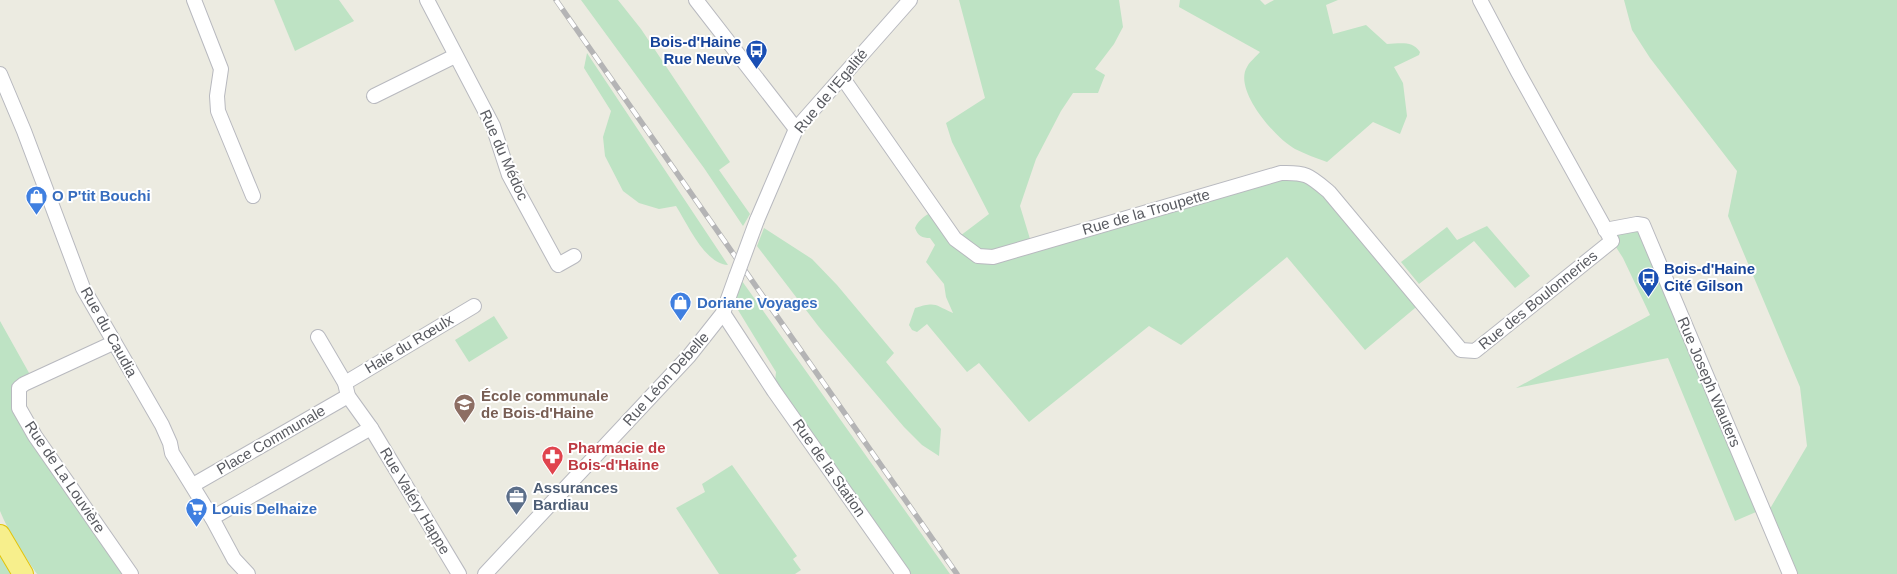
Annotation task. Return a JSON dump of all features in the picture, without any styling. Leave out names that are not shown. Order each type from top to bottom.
[{"type":"highway","points":[[0,535],[23,574]]},
{"type":"street","points":[[194,0],[221,68],[217,96],[218,111],[252,196]]},
{"type":"street","name":"Rue du Médoc","points":[[427,0],[493,126],[509,175],[558,265],[574,256]]},
{"type":"street","points":[[696,0],[796,129]]},
{"type":"street","name":"Rue de l'Egalité","points":[[736,277],[757,220],[796,129],[910,0]]},
{"type":"street","points":[[1480,0],[1609,235]]},
{"type":"street","points":[[374,96],[455,56]]},
{"type":"street","name":"Rue du Caudia","points":[[0,74],[24,130],[83,288],[162,425],[172,453],[193,485],[234,559],[248,574]]},
{"type":"street","name":"Rue de la Troupette","points":[[842,77],[955,240],[978,256],[993,257],[1281,173],[1300,172],[1311,177],[1329,192],[1461,350]]},
{"type":"street","name":"Rue Joseph Wauters","points":[[1609,235],[1637,224],[1643,225],[1790,574]]},
{"type":"street","name":"Rue des Boulonneries","points":[[1461,350],[1475,351],[1609,235]]},
{"type":"street","name":"Rue Léon Debelle","points":[[485,574],[689,356],[725,309],[736,277]]},
{"type":"street","name":"Haie du Rœulx","points":[[347,389],[474,306]]},
{"type":"street","name":"Rue de la Station","points":[[725,309],[755,362],[903,574]]},
{"type":"street","points":[[212,518],[372,428],[347,389],[318,337]]},
{"type":"street","name":"Rue de La Louvière","points":[[114,342],[24,384],[19,388],[18,400],[19,408],[35,436],[131,574]]},
{"type":"street","name":"Place Communale","points":[[193,485],[347,389]]},
{"type":"street","name":"Rue Valéry Happe","points":[[372,428],[460,574]]},
{"type":"green space","points":[[274,0],[339,0],[354,21],[295,51]]},
{"type":"green space","points":[[581,0],[618,0],[641,29],[730,162],[719,170],[750,214],[743,226],[704,168]]},
{"type":"green space","points":[[959,0],[1119,0],[1123,27],[1114,44],[1095,69],[1105,75],[1098,93],[1073,93],[1061,111],[1036,159],[1020,206],[1030,239],[1281,173],[1311,177],[1421,303],[1365,350],[1287,257],[1181,345],[1149,326],[1029,422],[979,363],[967,372],[927,324],[917,332],[912,330],[909,325],[915,308],[922,306],[932,304],[953,313],[946,297],[944,284],[926,262],[935,245],[930,238],[923,237],[917,233],[915,228],[919,222],[935,210],[956,239],[989,214],[952,142],[946,123],[985,98]]},
{"type":"green space","points":[[1180,0],[1260,0],[1265,5],[1274,0],[1338,0],[1326,5],[1333,34],[1366,25],[1387,44],[1409,44],[1417,48],[1420,52],[1419,55],[1394,67],[1403,83],[1407,116],[1400,134],[1373,122],[1327,162],[1295,149],[1277,135],[1258,113],[1246,88],[1244,77],[1247,67],[1260,52],[1179,7]]},
{"type":"green space","points":[[1624,0],[1897,0],[1897,574],[1790,574],[1763,509],[1735,521],[1668,358],[1516,388],[1650,315],[1623,258],[1605,230],[1637,224],[1764,509],[1771,507],[1807,446],[1800,387],[1728,216],[1737,171],[1650,58],[1632,30]]},
{"type":"green space","points":[[587,53],[728,265],[720,263],[705,251],[676,206],[659,209],[639,203],[623,191],[605,156],[603,137],[611,111],[584,68]]},
{"type":"green space","points":[[1487,226],[1530,276],[1515,288],[1474,241],[1419,284],[1401,262],[1447,227],[1457,240]]},
{"type":"green space","points":[[764,228],[812,259],[837,285],[894,353],[886,362],[941,429],[939,456],[922,445],[904,427],[819,327],[757,246]]},
{"type":"green space","points":[[742,281],[950,574],[903,574],[774,391],[776,372],[738,310],[736,299]]},
{"type":"green space","points":[[494,316],[508,338],[469,362],[455,340]]},
{"type":"green space","points":[[0,321],[33,380],[18,400],[131,574],[37,574],[8,527],[0,511]]},
{"type":"green space","points":[[732,465],[797,556],[793,559],[801,570],[795,574],[719,574],[676,508],[705,492],[702,484]]},
{"type":"green space","points":[[0,547],[16,574],[0,574]]},
{"type":"railway","points":[[556,0],[957,574]]},
{"type":"place","name":"Bois-d'Haine Rue Neuve","points":[[757,70]]},
{"type":"place","name":"O P'tit Bouchi","points":[[36,215]]},
{"type":"place","name":"Bois-d'Haine Cité Gilson","points":[[1648,297]]},
{"type":"place","name":"Doriane Voyages","points":[[681,322]]},
{"type":"place","name":"École communale de Bois-d'Haine","points":[[465,424]]},
{"type":"place","name":"Pharmacie de Bois-d'Haine","points":[[552,476]]},
{"type":"place","name":"Assurances Bardiau","points":[[517,516]]},
{"type":"place","name":"Louis Delhaize","points":[[196,528]]}]
